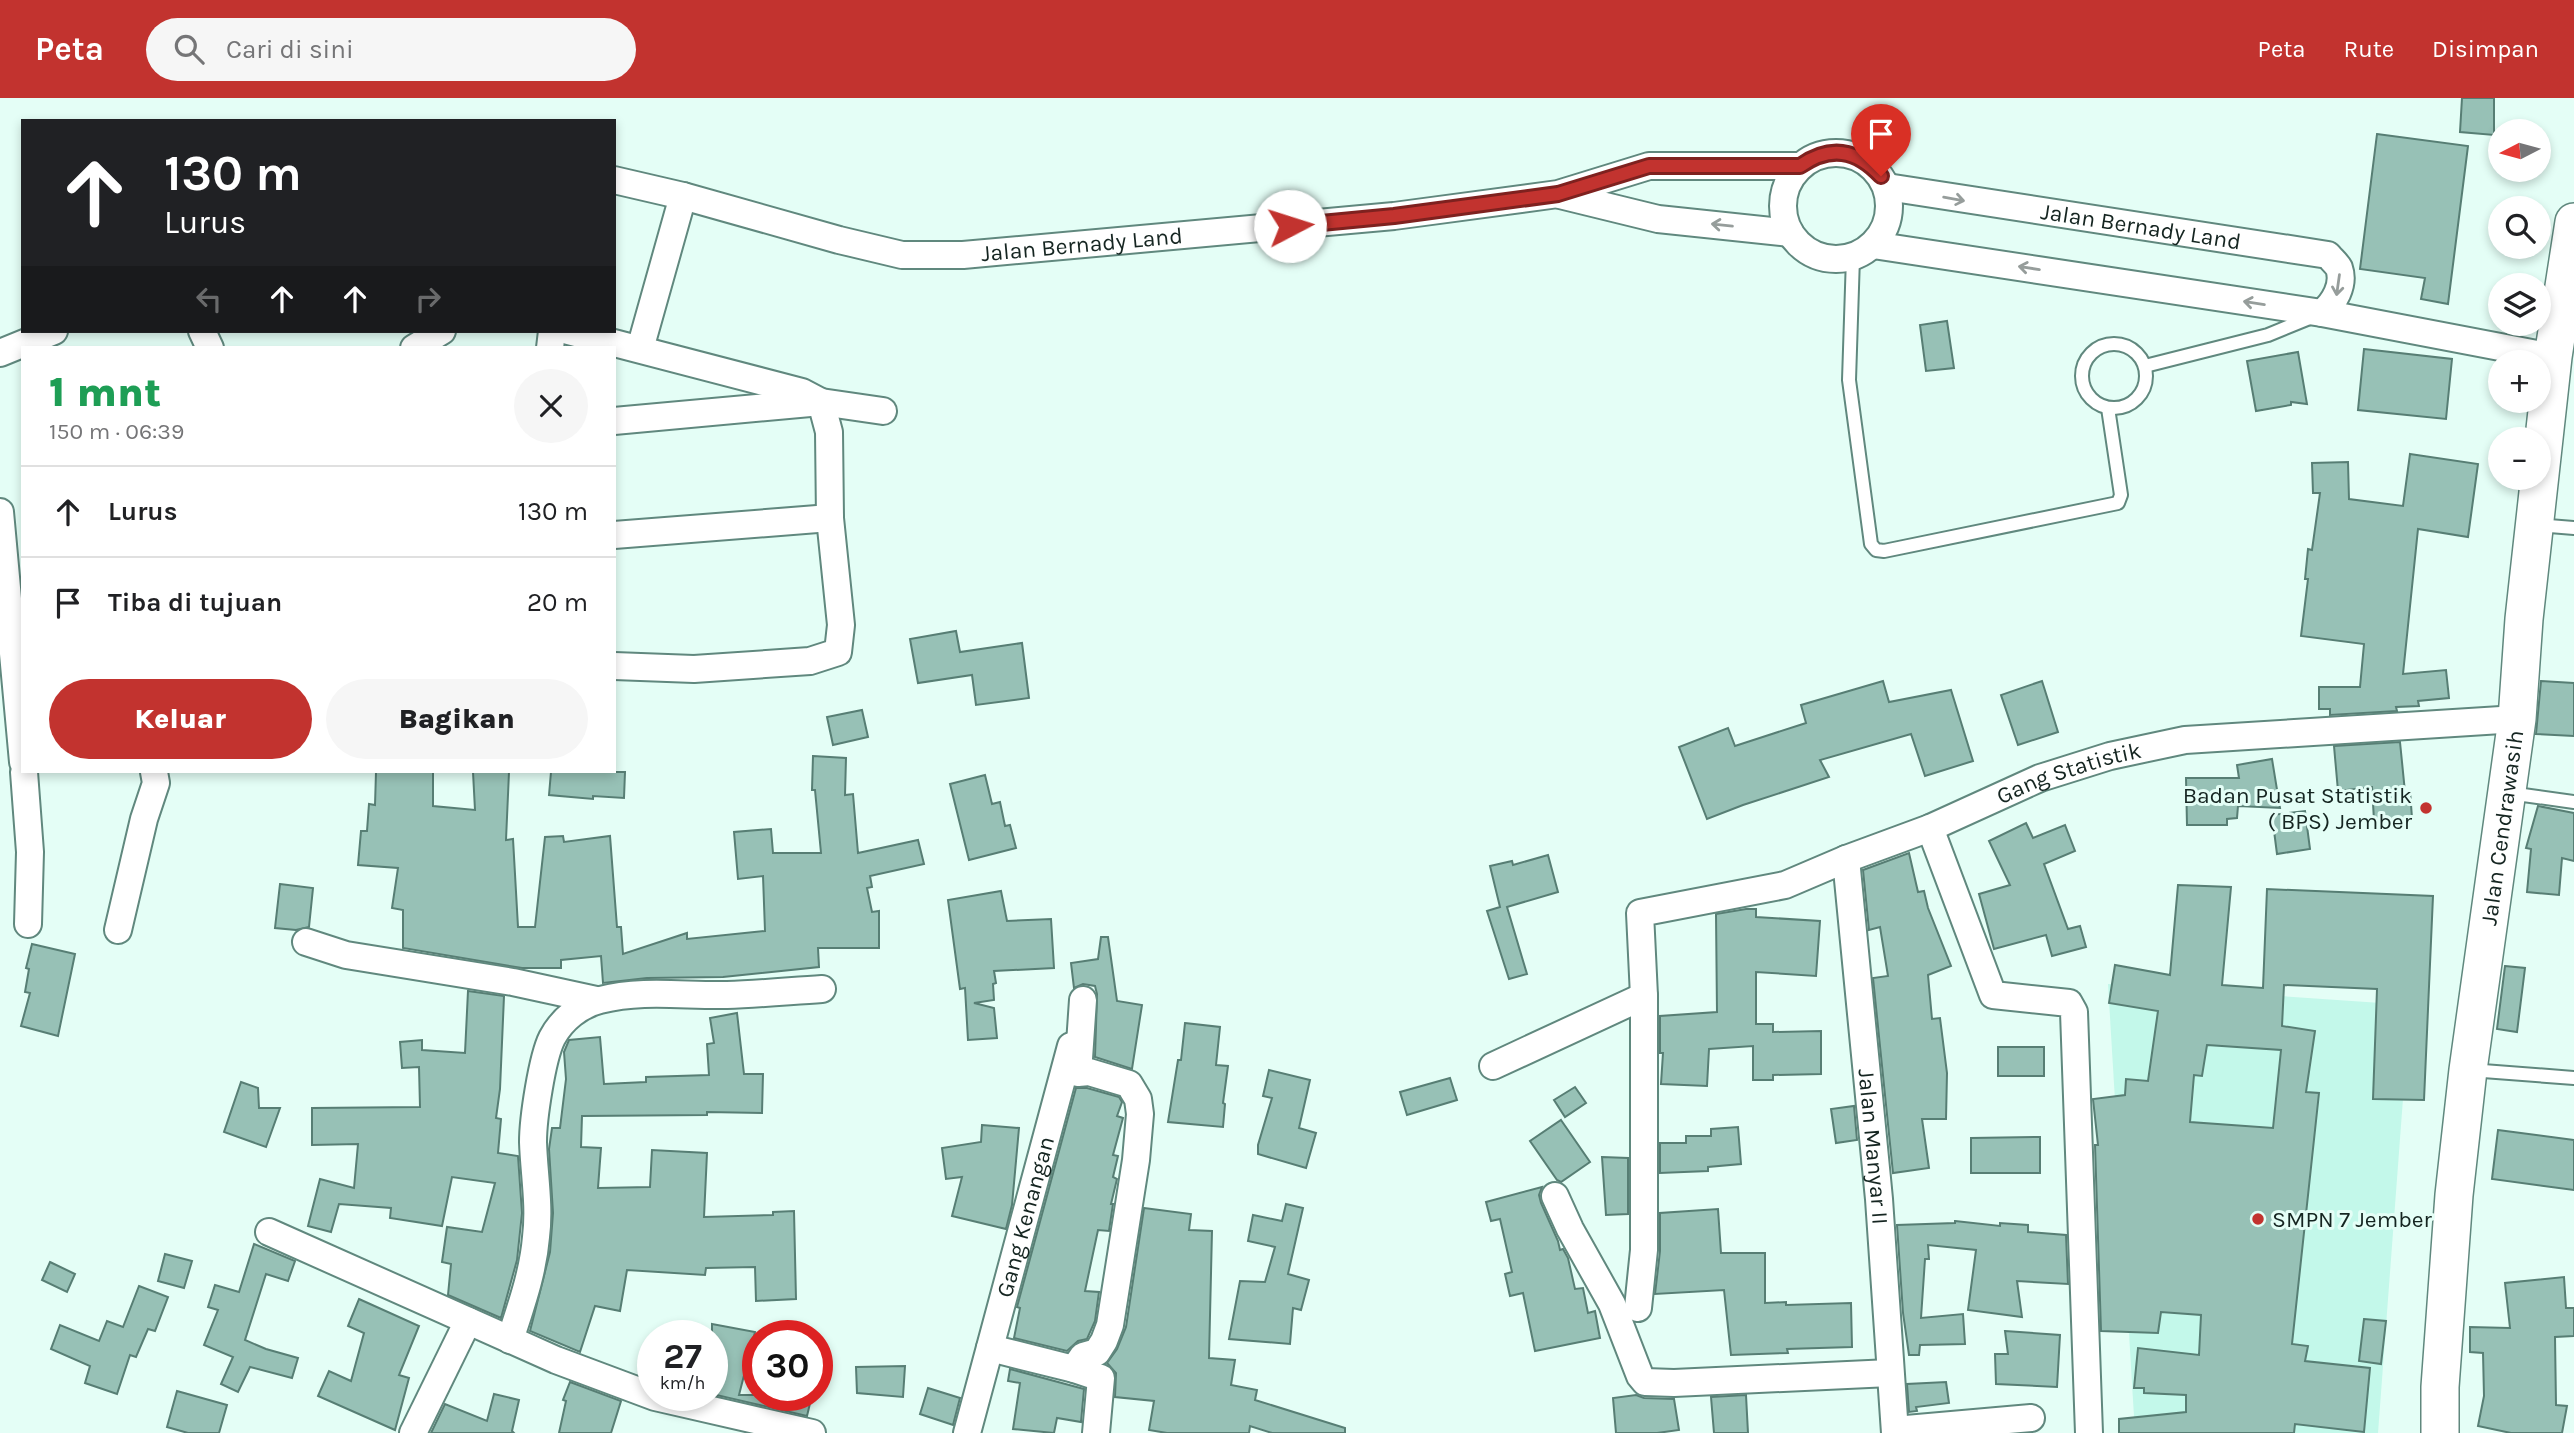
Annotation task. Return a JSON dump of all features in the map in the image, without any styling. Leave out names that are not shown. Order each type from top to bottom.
[{"type":"main road","name":"Jalan Cendrawasih","points":[[2440,1433],[2441,1373],[2454,1195],[2468,1070],[2517,719],[2553,356],[2574,222]]},
{"type":"street","points":[[1863,251],[1887,223],[1887,187],[1870,164],[1856,156],[1826,153],[1812,158],[1800,166],[1790,178],[1783,207],[1790,233],[1809,252],[1821,257],[1837,260],[1863,251],[2322,313],[2553,356]]},
{"type":"street","name":"Jalan Bernady Land","points":[[616,180],[902,255],[963,255],[1394,216],[1558,194],[1649,166],[1800,166]]},
{"type":"street","name":"Jalan Bernady Land","points":[[1887,187],[2328,255],[2339,270],[2338,292],[2333,304],[2322,313]]},
{"type":"street","name":"Jalan Bernady Land","points":[[1558,194],[1658,219],[1790,233]]},
{"type":"street","points":[[640,349],[683,196]]},
{"type":"street","points":[[0,353],[49,333]]},
{"type":"street","points":[[417,346],[439,333]]},
{"type":"street","points":[[574,333],[802,392],[821,402],[828,432],[830,518],[841,625],[838,652],[810,661],[694,669],[616,666]]},
{"type":"street","points":[[616,421],[821,402],[883,411]]},
{"type":"street","points":[[0,512],[21,740]]},
{"type":"street","points":[[616,535],[830,518]]},
{"type":"street","name":"Gang Statistik","points":[[1644,996],[1640,914],[1785,885],[1930,828],[2040,778],[2110,756],[2185,740],[2517,719]]},
{"type":"street","points":[[24,773],[30,852],[28,924]]},
{"type":"street","points":[[118,930],[144,818],[156,783],[154,773]]},
{"type":"street","points":[[1930,828],[1993,995],[2069,1003],[2074,1012],[2089,1433]]},
{"type":"street","name":"Jalan Manyar II","points":[[1846,859],[1879,1199],[1895,1432]]},
{"type":"street","points":[[306,942],[346,956],[513,982],[596,1000]]},
{"type":"street","points":[[510,1340],[528,1283],[536,1238],[538,1195],[533,1140],[537,1096],[552,1039],[572,1012],[596,1000],[624,995],[664,992],[725,995],[822,989]]},
{"type":"street","points":[[1493,1066],[1644,996],[1644,1250],[1638,1308]]},
{"type":"street","name":"Gang Kenangan","points":[[967,1433],[1083,1000],[1078,1073],[1088,1072],[1129,1084],[1138,1099],[1140,1114],[1136,1160],[1110,1325],[1097,1352],[1083,1356],[1074,1369]]},
{"type":"street","points":[[1555,1196],[1570,1229],[1612,1304],[1640,1376],[1646,1382],[1890,1373]]},
{"type":"street","points":[[269,1232],[556,1360],[655,1397],[812,1433]]},
{"type":"street","points":[[414,1433],[468,1321]]},
{"type":"street","points":[[990,1348],[1101,1378],[1096,1433]]},
{"type":"street","points":[[1895,1432],[2031,1418]]},
{"type":"lane","points":[[1863,251],[1849,380],[1871,544],[1876,550],[1884,551],[2118,503],[2121,495],[2108,408]]},
{"type":"lane","points":[[2145,366],[2268,335],[2322,313]]},
{"type":"lane","points":[[2109,344],[2131,348],[2145,366],[2145,388],[2139,398],[2119,409],[2097,404],[2083,387],[2083,364],[2089,355],[2109,344]]},
{"type":"lane","points":[[2536,525],[2574,528]]},
{"type":"lane","points":[[2507,793],[2574,802]]},
{"type":"lane","points":[[2468,1070],[2574,1078]]},
{"type":"shaded area","name":"SMPN 7 Jember","points":[[2108,984],[2410,1005],[2378,1433],[2135,1433]]},
{"type":"building","points":[[2462,98],[2494,98],[2494,119],[2488,119],[2488,134],[2460,132]]},
{"type":"building","points":[[2377,134],[2468,146],[2448,304],[2421,299],[2425,278],[2360,269]]},
{"type":"building","points":[[1947,321],[1954,368],[1926,371],[1920,325]]},
{"type":"building","points":[[2364,349],[2452,359],[2446,419],[2358,410]]},
{"type":"building","points":[[2298,352],[2307,404],[2291,402],[2291,405],[2256,411],[2247,361]]},
{"type":"building","points":[[2410,454],[2478,464],[2468,537],[2418,529],[2403,674],[2446,670],[2449,698],[2418,701],[2419,706],[2396,707],[2397,711],[2330,715],[2330,709],[2319,709],[2319,687],[2360,687],[2364,644],[2301,636],[2308,579],[2305,579],[2308,549],[2312,550],[2320,493],[2313,493],[2312,463],[2348,462],[2349,499],[2403,506]]},
{"type":"building","points":[[956,631],[960,652],[1022,643],[1029,698],[976,705],[972,675],[918,683],[910,639]]},
{"type":"building","points":[[1883,681],[1889,702],[1951,690],[1973,761],[1925,776],[1911,734],[1820,760],[1829,777],[1707,819],[1679,747],[1728,728],[1735,746],[1806,723],[1801,705]]},
{"type":"building","points":[[2042,681],[2058,732],[2018,745],[2001,695]]},
{"type":"building","points":[[2541,681],[2574,683],[2574,736],[2536,734]]},
{"type":"building","points":[[862,710],[868,737],[833,745],[827,717]]},
{"type":"building","points":[[2400,742],[2405,792],[2410,791],[2412,818],[2374,820],[2372,787],[2338,791],[2334,746]]},
{"type":"building","points":[[813,756],[846,758],[845,795],[853,794],[858,853],[918,840],[924,864],[870,876],[872,887],[867,888],[872,912],[879,911],[879,948],[818,948],[819,967],[723,977],[647,978],[603,983],[601,956],[561,960],[561,968],[522,968],[403,948],[403,910],[392,908],[398,868],[358,865],[361,831],[367,831],[369,804],[375,805],[376,773],[433,773],[433,806],[475,810],[473,773],[509,773],[506,840],[513,839],[518,927],[535,927],[545,837],[563,836],[564,842],[610,836],[617,927],[621,927],[623,954],[687,933],[687,939],[765,931],[763,876],[738,879],[734,832],[771,829],[773,853],[821,853],[815,790],[812,790]]},
{"type":"building","points":[[2272,759],[2280,808],[2238,806],[2237,818],[2227,819],[2227,825],[2187,825],[2186,778],[2239,778],[2237,765]]},
{"type":"building","points":[[625,772],[624,798],[593,796],[593,799],[549,795],[551,773]]},
{"type":"building","points":[[985,775],[992,804],[1000,802],[1005,826],[1010,825],[1016,848],[969,860],[950,784]]},
{"type":"building","points":[[2538,806],[2574,813],[2574,861],[2562,858],[2559,895],[2527,892],[2531,849],[2526,848]]},
{"type":"building","points":[[2305,811],[2310,849],[2277,854],[2272,815]]},
{"type":"building","points":[[2026,823],[2033,838],[2065,825],[2075,851],[2044,864],[2068,929],[2080,926],[2086,947],[2052,956],[2046,935],[1994,949],[1979,894],[2010,885],[1989,841]]},
{"type":"building","points":[[1909,853],[1918,892],[1924,891],[1951,966],[1928,975],[1932,1019],[1940,1018],[1947,1073],[1946,1119],[1922,1119],[1929,1168],[1893,1173],[1873,978],[1888,976],[1880,927],[1869,930],[1863,870]]},
{"type":"building","points":[[1548,855],[1558,892],[1507,907],[1527,974],[1509,979],[1487,911],[1500,907],[1490,866],[1512,861],[1513,865]]},
{"type":"building","points":[[280,884],[313,888],[309,927],[296,930],[275,928]]},
{"type":"building","name":"SMPN 7 Jember","points":[[2178,885],[2231,887],[2222,985],[2263,988],[2267,889],[2433,896],[2424,1100],[2373,1099],[2377,989],[2284,985],[2282,1026],[2315,1031],[2306,1092],[2319,1093],[2292,1344],[2308,1346],[2305,1361],[2370,1368],[2364,1432],[2295,1424],[2294,1433],[2119,1433],[2119,1419],[2186,1412],[2186,1395],[2144,1393],[2144,1388],[2134,1388],[2138,1348],[2199,1355],[2201,1315],[2161,1312],[2158,1333],[2101,1331],[2095,1145],[2098,1145],[2093,1099],[2125,1095],[2126,1079],[2148,1081],[2158,1011],[2109,1003],[2115,965],[2170,975]],"holes":[[[2207,1045],[2281,1050],[2273,1128],[2190,1122],[2194,1075],[2202,1076]]]},
{"type":"building","points":[[1001,891],[1007,921],[1051,919],[1054,968],[994,971],[994,1000],[974,1003],[994,1008],[997,1038],[968,1040],[965,988],[960,989],[948,900]]},
{"type":"building","points":[[1756,909],[1756,917],[1820,921],[1816,976],[1756,972],[1756,1024],[1773,1024],[1773,1032],[1821,1031],[1821,1074],[1773,1075],[1773,1080],[1753,1080],[1753,1046],[1709,1049],[1707,1086],[1661,1084],[1663,1053],[1660,1053],[1660,1016],[1717,1012],[1716,914]]},
{"type":"building","points":[[1101,937],[1108,937],[1117,1001],[1142,1005],[1132,1069],[1095,1057],[1095,986],[1083,984],[1074,988],[1071,963],[1098,959]]},
{"type":"building","points":[[32,944],[75,954],[58,1036],[21,1026],[30,993],[25,992],[29,969],[26,968]]},
{"type":"building","points":[[2505,966],[2525,968],[2517,1032],[2497,1029]]},
{"type":"building","points":[[468,991],[504,996],[496,1118],[501,1119],[498,1153],[518,1156],[522,1213],[517,1260],[501,1318],[448,1295],[451,1264],[442,1262],[447,1227],[482,1232],[495,1183],[452,1177],[442,1226],[390,1218],[391,1208],[339,1204],[331,1232],[308,1226],[320,1179],[354,1188],[358,1144],[312,1145],[312,1108],[420,1107],[419,1067],[402,1068],[400,1042],[422,1040],[422,1050],[465,1053]]},
{"type":"building","points":[[737,1013],[744,1074],[763,1074],[762,1113],[582,1116],[581,1147],[601,1148],[598,1188],[650,1187],[652,1150],[707,1153],[704,1217],[773,1215],[773,1212],[794,1211],[796,1299],[756,1301],[755,1267],[706,1268],[705,1275],[627,1270],[620,1311],[595,1306],[580,1352],[530,1331],[550,1252],[553,1213],[549,1149],[552,1128],[560,1128],[566,1079],[564,1052],[569,1040],[600,1037],[604,1084],[646,1082],[646,1077],[709,1075],[707,1044],[714,1043],[710,1018]]},
{"type":"building","points":[[1185,1023],[1220,1027],[1216,1065],[1228,1066],[1223,1127],[1168,1122],[1178,1060],[1181,1060]]},
{"type":"building","points":[[1998,1047],[2044,1047],[2044,1076],[1998,1076]]},
{"type":"building","points":[[1269,1070],[1310,1080],[1299,1128],[1316,1133],[1306,1168],[1258,1154],[1258,1145],[1272,1098],[1263,1096]]},
{"type":"building","points":[[1450,1078],[1457,1100],[1407,1115],[1400,1092]]},
{"type":"building","points":[[241,1082],[258,1088],[259,1108],[280,1108],[266,1147],[224,1132]]},
{"type":"building","points":[[1575,1087],[1586,1103],[1565,1117],[1554,1100]]},
{"type":"building","points":[[1076,1088],[1087,1088],[1119,1097],[1122,1102],[1117,1116],[1123,1118],[1113,1155],[1118,1156],[1113,1177],[1117,1179],[1111,1204],[1109,1231],[1098,1230],[1085,1291],[1099,1292],[1095,1321],[1087,1339],[1078,1341],[1067,1351],[1014,1338],[1020,1308],[1017,1307]]},
{"type":"building","points":[[1854,1106],[1857,1140],[1836,1143],[1831,1109]]},
{"type":"building","points":[[1561,1120],[1590,1162],[1561,1182],[1530,1141]]},
{"type":"building","points":[[982,1125],[1019,1128],[1012,1205],[1006,1229],[952,1216],[962,1177],[946,1179],[942,1148],[981,1142]]},
{"type":"building","points":[[1738,1127],[1741,1164],[1708,1167],[1708,1171],[1660,1173],[1660,1143],[1686,1143],[1686,1136],[1711,1136],[1711,1129]]},
{"type":"building","points":[[2498,1130],[2574,1140],[2574,1190],[2492,1179]]},
{"type":"building","points":[[2040,1137],[2040,1173],[1971,1173],[1971,1138]]},
{"type":"building","points":[[1602,1157],[1628,1158],[1628,1214],[1606,1215]]},
{"type":"building","points":[[1542,1187],[1539,1195],[1541,1203],[1560,1250],[1563,1249],[1568,1258],[1575,1289],[1583,1288],[1588,1313],[1595,1311],[1600,1338],[1535,1351],[1523,1293],[1510,1296],[1505,1274],[1512,1272],[1500,1219],[1491,1221],[1486,1202]]},
{"type":"building","points":[[1286,1204],[1303,1208],[1288,1274],[1309,1280],[1301,1310],[1293,1308],[1290,1344],[1229,1339],[1240,1281],[1265,1282],[1275,1247],[1248,1241],[1253,1215],[1282,1221]]},
{"type":"building","points":[[1144,1208],[1191,1214],[1189,1230],[1212,1231],[1209,1358],[1235,1360],[1231,1385],[1257,1390],[1255,1400],[1345,1428],[1345,1433],[1272,1433],[1250,1426],[1249,1433],[1167,1433],[1149,1430],[1154,1401],[1115,1397],[1116,1373],[1107,1363],[1117,1349],[1126,1327]]},
{"type":"building","points":[[1718,1209],[1721,1253],[1765,1253],[1765,1303],[1851,1303],[1852,1347],[1787,1349],[1788,1353],[1731,1355],[1724,1290],[1655,1294],[1660,1251],[1660,1213]]},
{"type":"building","points":[[1955,1221],[2000,1226],[2000,1223],[2028,1225],[2028,1232],[2066,1235],[2068,1284],[2017,1281],[2022,1317],[1968,1310],[1976,1250],[1928,1245],[1929,1259],[1925,1259],[1921,1318],[1963,1314],[1965,1344],[1920,1345],[1919,1355],[1909,1355],[1903,1313],[1897,1225]]},
{"type":"building","points":[[254,1244],[295,1261],[288,1281],[266,1274],[245,1340],[298,1358],[292,1378],[250,1367],[238,1392],[221,1384],[233,1357],[204,1345],[218,1310],[208,1307],[215,1285],[239,1292]]},
{"type":"building","points":[[165,1254],[192,1261],[184,1288],[158,1281]]},
{"type":"building","points":[[50,1262],[75,1274],[67,1292],[42,1280]]},
{"type":"building","points":[[2564,1277],[2566,1308],[2574,1308],[2574,1336],[2555,1337],[2556,1405],[2567,1406],[2562,1433],[2511,1433],[2478,1426],[2484,1396],[2483,1353],[2470,1352],[2470,1327],[2510,1328],[2505,1283]]},
{"type":"building","points":[[139,1286],[168,1297],[155,1331],[148,1329],[136,1357],[130,1355],[117,1394],[85,1383],[90,1366],[51,1349],[60,1325],[99,1341],[107,1321],[123,1327]]},
{"type":"building","points":[[359,1299],[419,1326],[399,1375],[409,1378],[395,1430],[318,1396],[329,1371],[351,1381],[364,1333],[348,1326]]},
{"type":"building","points":[[2364,1319],[2386,1321],[2381,1364],[2359,1361]]},
{"type":"building","points":[[728,1327],[742,1330],[742,1383],[739,1395],[742,1395],[742,1401],[728,1398]]},
{"type":"building","points":[[2005,1331],[2060,1335],[2057,1387],[1996,1384],[1995,1354],[2008,1354]]},
{"type":"building","points":[[905,1366],[903,1397],[857,1393],[856,1367]]},
{"type":"building","points":[[1010,1369],[1084,1389],[1081,1422],[1057,1418],[1054,1433],[1013,1429],[1020,1383],[1008,1381]]},
{"type":"building","points":[[570,1382],[621,1401],[611,1433],[559,1433],[566,1401],[563,1400]]},
{"type":"building","points":[[1946,1382],[1949,1403],[1916,1407],[1917,1411],[1909,1412],[1907,1384]]},
{"type":"building","points":[[928,1388],[960,1398],[953,1425],[920,1414]]},
{"type":"building","points":[[177,1391],[227,1405],[219,1433],[188,1433],[167,1427]]},
{"type":"building","points":[[494,1394],[519,1400],[512,1431],[514,1433],[431,1433],[445,1404],[487,1421]]},
{"type":"building","points":[[1636,1395],[1644,1398],[1674,1399],[1679,1430],[1616,1433],[1613,1398]]},
{"type":"building","points":[[1746,1395],[1748,1433],[1714,1433],[1711,1397]]},
{"type":"building","points":[[785,1411],[808,1411],[807,1416]]},
{"type":"place","name":"Badan Pusat Statistik ( BPS) Jember","points":[[2426,808]]},
{"type":"place","name":"SMPN 7 Jember","points":[[2258,1219]]},
{"type":"route","points":[[1290,226],[1394,216],[1558,194],[1649,166],[1800,166],[1826,153],[1841,153],[1856,156],[1870,164],[1881,176]]}]
